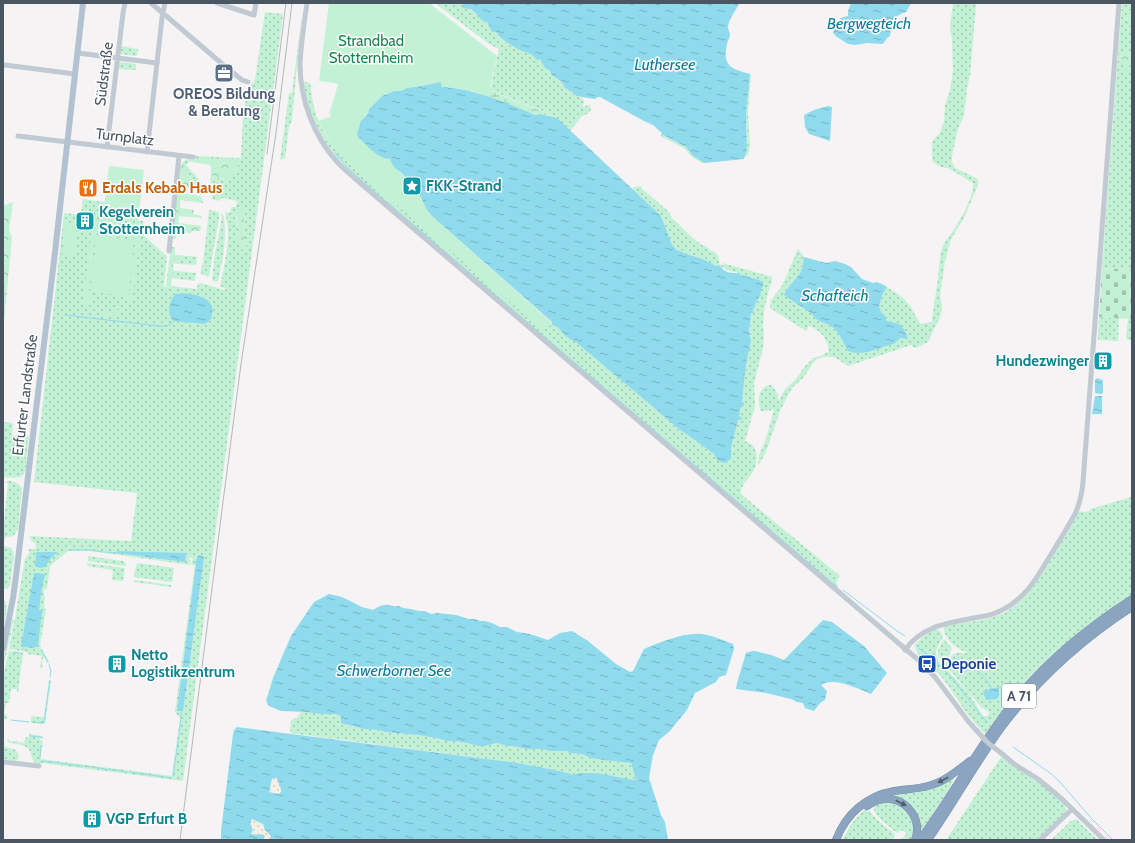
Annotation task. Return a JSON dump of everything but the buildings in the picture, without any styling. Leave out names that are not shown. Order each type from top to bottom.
[{"type":"highway","name":"A 71","points":[[920,840],[1012,704],[1045,667],[1070,644],[1092,626],[1132,599]]},
{"type":"highway","name":"A 71","points":[[928,840],[1000,729],[1034,689],[1087,638],[1111,620],[1132,607]]},
{"type":"highway","points":[[836,840],[841,828],[853,812],[873,797],[890,792],[919,788],[939,782],[954,774],[975,757]]},
{"type":"highway","points":[[840,840],[844,830],[855,815],[869,804],[883,799],[891,799],[900,802],[908,807],[912,812],[917,824],[915,840]]},
{"type":"main road","name":"Erfurter Landstraße","points":[[3,649],[16,576],[83,3]]},
{"type":"street","name":"Südstraße","points":[[107,148],[125,3]]},
{"type":"street","points":[[151,3],[227,68],[242,80],[248,82]]},
{"type":"street","points":[[147,152],[165,3]]},
{"type":"street","points":[[217,3],[254,15],[256,3]]},
{"type":"street","points":[[307,3],[302,39],[300,70],[304,99],[314,126],[338,163],[921,663],[935,677],[968,721],[988,743],[1014,764],[1038,779],[1104,840]]},
{"type":"street","points":[[905,650],[909,644],[921,634],[932,628],[950,622],[989,615],[1002,610],[1026,593],[1035,582],[1075,514],[1082,496],[1119,3]]},
{"type":"street","points":[[78,53],[157,63]]},
{"type":"street","points":[[5,65],[75,74]]},
{"type":"street","points":[[18,136],[67,142]]},
{"type":"street","name":"Turnplatz","points":[[67,142],[107,148],[193,157]]},
{"type":"street","points":[[169,251],[180,156]]},
{"type":"street","points":[[3,762],[39,766]]},
{"type":"street","points":[[1040,840],[1072,809]]},
{"type":"green space","name":"Strandbad Stotternheim","points":[[329,3],[429,3],[497,56],[488,96],[466,90],[442,87],[441,82],[407,88],[401,92],[394,91],[382,96],[369,109],[368,114],[365,116],[389,159],[392,161],[392,164],[415,187],[432,216],[552,323],[544,331],[355,169],[333,146],[318,121],[329,117],[330,118],[331,114],[329,114],[338,85],[335,83],[319,81]]},
{"type":"green space","points":[[435,3],[462,3],[483,19],[492,32],[496,32],[504,42],[516,48],[525,50],[534,57],[540,59],[550,73],[562,82],[564,87],[583,99],[584,103],[582,106],[584,107],[590,105],[590,112],[581,117],[570,131],[553,115],[490,90],[499,49],[489,44]]},
{"type":"green space","points":[[953,3],[976,3],[970,76],[964,116],[956,137],[952,162],[955,168],[976,178],[978,180],[978,185],[964,218],[951,239],[945,261],[940,296],[942,307],[940,318],[928,342],[916,348],[911,345],[848,366],[834,357],[823,357],[817,359],[788,395],[780,411],[766,452],[758,466],[759,455],[766,439],[774,410],[761,411],[759,398],[761,390],[772,385],[778,395],[779,401],[784,390],[796,379],[805,366],[814,358],[829,351],[825,339],[817,330],[809,326],[806,331],[770,308],[771,300],[782,286],[798,249],[804,257],[802,267],[800,273],[787,289],[785,295],[812,314],[816,319],[834,328],[849,351],[868,352],[905,332],[899,324],[888,321],[882,314],[879,307],[882,296],[887,287],[900,295],[906,301],[921,324],[932,322],[942,249],[963,214],[973,189],[973,183],[948,168],[941,167],[934,163],[932,158],[932,143],[940,133],[944,121],[945,105],[950,90],[953,70],[950,26]]},
{"type":"green space","points":[[1122,3],[1132,3],[1132,10],[1128,12],[1127,25],[1131,26],[1132,24],[1132,270],[1102,268]],"holes":[[[1120,52],[1131,52],[1130,62],[1124,60]]]},
{"type":"green space","points":[[1132,10],[1132,24],[1131,26],[1127,26],[1128,12]]},
{"type":"green space","points":[[265,12],[283,14],[183,781],[35,763],[28,748],[23,745],[8,742],[7,739],[9,739],[9,741],[16,742],[17,740],[17,742],[24,743],[26,737],[29,737],[29,734],[42,736],[43,738],[40,738],[40,740],[43,741],[40,759],[172,776],[180,718],[175,712],[195,565],[191,565],[193,558],[189,557],[191,560],[190,565],[90,551],[68,551],[50,566],[47,589],[44,589],[44,608],[46,609],[40,646],[49,662],[48,663],[43,656],[43,667],[42,666],[40,669],[42,656],[9,649],[25,559],[29,554],[29,549],[36,549],[35,543],[31,541],[29,536],[131,541],[137,493],[34,482],[64,213],[81,215],[83,199],[105,202],[103,217],[143,221],[142,234],[167,256],[164,287],[171,286],[197,289],[198,284],[200,283],[225,290],[226,289],[220,286],[226,259],[228,238],[228,226],[225,212],[230,213],[231,207],[236,207],[237,201],[221,198],[220,201],[212,199],[214,184],[210,183],[211,174],[214,177],[223,179],[235,172],[241,158],[243,115],[248,88],[255,80]],"holes":[[[238,212],[245,213],[244,220],[246,248],[238,239],[238,225],[235,217]]]},
{"type":"green space","points":[[302,13],[292,120],[289,127],[285,158],[280,160],[289,93],[292,93]]},
{"type":"green space","points":[[121,46],[138,49],[137,56],[121,54]]},
{"type":"green space","points":[[1121,51],[1131,52],[1129,71],[1123,70],[1125,61],[1120,58]]},
{"type":"green space","points":[[120,62],[136,64],[136,70],[118,69]]},
{"type":"green space","points":[[750,74],[748,114],[750,146],[748,155],[746,156],[744,155],[747,144],[746,107]]},
{"type":"green space","points":[[304,82],[310,83],[315,111],[325,134],[355,169],[544,330],[552,323],[554,326],[555,325],[567,337],[577,342],[676,427],[714,454],[718,461],[731,458],[731,448],[742,402],[746,364],[751,341],[749,333],[751,313],[757,302],[763,283],[759,280],[739,274],[738,272],[729,271],[718,265],[716,266],[705,260],[677,250],[672,245],[661,216],[632,189],[634,187],[641,186],[642,189],[668,211],[673,219],[694,239],[709,248],[709,250],[716,253],[719,263],[722,266],[723,263],[773,277],[764,311],[763,348],[754,383],[755,406],[745,441],[755,449],[757,461],[754,470],[742,486],[741,494],[840,576],[836,582],[838,586],[837,588],[346,168],[334,154],[316,125],[307,103]]},
{"type":"green space","points":[[484,88],[553,115],[557,118],[540,114],[535,115],[478,93]]},
{"type":"green space","points":[[662,135],[686,147],[693,156],[704,163],[692,157],[684,148],[662,137]]},
{"type":"green space","points":[[196,156],[241,158],[235,172],[228,179],[214,177],[211,174],[211,165],[187,161],[188,158],[193,158]]},
{"type":"green space","points":[[188,158],[187,161],[189,162],[186,165],[204,185],[200,184],[193,186],[184,165],[181,164]]},
{"type":"green space","points":[[180,165],[184,165],[193,186],[200,184],[204,185],[202,189],[182,187],[181,193],[201,196],[203,203],[180,200],[180,208],[194,210],[193,214],[202,216],[202,218],[179,216],[178,223],[201,226],[200,231],[192,231],[191,233],[177,232],[176,239],[172,239]]},
{"type":"green space","points":[[109,166],[144,170],[138,221],[103,217]]},
{"type":"green space","points":[[13,202],[9,230],[12,237],[7,290],[3,289],[3,206]]},
{"type":"green space","points":[[240,209],[245,210],[245,251],[242,250],[237,239],[236,229],[238,224],[236,215]]},
{"type":"green space","points":[[210,210],[219,212],[219,218],[208,277],[200,273],[203,263]]},
{"type":"green space","points":[[220,214],[224,217],[225,241],[218,281],[215,282],[212,280],[215,253],[222,218]]},
{"type":"green space","points":[[115,219],[126,222],[136,231],[139,241],[133,295],[125,309],[113,315],[100,313],[88,303],[83,303],[92,227],[97,227],[107,221]],"holes":[[[112,223],[126,226],[129,229],[133,235],[135,245],[129,299],[124,306],[118,310],[105,312],[94,305],[89,290],[95,236],[107,225]]]},
{"type":"green space","points":[[66,222],[78,224],[75,257],[62,255]]},
{"type":"green space","points":[[101,231],[131,235],[131,237],[100,234]]},
{"type":"green space","points":[[97,236],[134,240],[128,296],[90,292]]},
{"type":"green space","points":[[171,247],[175,247],[175,255],[179,255],[181,259],[180,264],[173,263],[173,270],[176,271],[175,275],[177,279],[172,278],[171,286],[167,286],[166,285]]},
{"type":"green space","points":[[179,255],[197,257],[196,265],[180,264],[181,259]]},
{"type":"green space","points":[[1102,268],[1132,270],[1132,319],[1099,317]]},
{"type":"green space","points":[[176,271],[196,273],[195,281],[177,279],[175,275]]},
{"type":"green space","points":[[3,289],[7,290],[4,320],[3,319]]},
{"type":"green space","points":[[1099,317],[1119,318],[1118,341],[1098,340]]},
{"type":"green space","points":[[1128,319],[1132,319],[1132,340],[1126,339]]},
{"type":"green space","points":[[3,422],[13,423],[12,435],[29,436],[24,474],[14,478],[3,477]]},
{"type":"green space","points":[[7,481],[15,482],[22,488],[18,530],[13,536],[6,537],[5,539],[3,538],[3,532]]},
{"type":"green space","points":[[1132,497],[1132,595],[1080,632],[1043,663],[1025,681],[985,734],[975,724],[938,673],[920,657],[917,653],[915,645],[929,632],[939,630],[943,636],[936,651],[939,661],[968,692],[983,716],[987,716],[989,712],[981,707],[938,656],[938,650],[944,639],[952,649],[949,659],[952,665],[953,663],[950,658],[953,654],[967,653],[950,642],[946,636],[944,627],[994,617],[1015,606],[1032,589],[1069,530],[1079,511],[1090,511],[1090,509]]},
{"type":"green space","points":[[3,546],[12,548],[14,556],[10,584],[7,589],[3,589]]},
{"type":"green space","points":[[88,556],[123,561],[126,563],[125,566],[88,561]]},
{"type":"green space","points":[[87,563],[125,568],[123,581],[112,580],[113,570],[87,566]]},
{"type":"green space","points":[[139,563],[174,568],[172,582],[134,577],[136,565]]},
{"type":"green space","points":[[134,580],[171,585],[171,587],[134,582]]},
{"type":"green space","points":[[3,600],[5,601],[7,609],[3,629]]},
{"type":"green space","points":[[12,619],[14,619],[3,669],[3,662]]},
{"type":"green space","points":[[9,651],[26,653],[23,653],[18,692],[17,689],[11,689],[9,703],[6,703],[4,714],[7,715],[7,718],[3,720],[3,675]]},
{"type":"green space","points":[[49,680],[51,680],[45,723],[31,723],[32,716],[44,717]]},
{"type":"green space","points":[[300,712],[338,714],[341,717],[341,723],[348,726],[385,732],[419,735],[446,741],[456,741],[485,746],[497,743],[527,749],[566,751],[570,753],[582,754],[591,758],[631,763],[636,780],[588,772],[574,775],[518,763],[290,733],[291,720],[298,717]]},
{"type":"green space","points":[[3,746],[16,750],[19,757],[18,760],[3,759]]},
{"type":"green space","points":[[1001,757],[1050,790],[1065,805],[1065,813],[1036,840],[946,840]]},
{"type":"green space","points":[[954,778],[952,784],[922,831],[920,829],[915,810],[902,800],[889,795],[932,789]]},
{"type":"green space","points":[[891,801],[906,808],[915,825],[913,840],[901,840],[907,833],[901,830],[898,833],[896,832],[883,822],[875,812],[874,808],[876,803]]},
{"type":"green space","points":[[864,810],[869,811],[895,834],[894,840],[842,840],[852,823]]},
{"type":"green space","points":[[1076,819],[1098,840],[1051,840],[1071,821]]},
{"type":"sand","points":[[112,224],[125,228],[132,233],[131,235],[102,231],[102,228]]},
{"type":"sand","points":[[277,777],[281,792],[279,794],[268,792],[272,779]]},
{"type":"sand","points":[[252,819],[263,823],[265,830],[271,838],[264,839],[264,835],[251,834],[250,824]]},
{"type":"water","name":"Luthersee","points":[[462,3],[738,3],[739,4],[731,18],[728,28],[730,36],[727,44],[726,58],[727,62],[733,68],[750,74],[746,112],[747,149],[744,159],[704,163],[693,156],[686,147],[663,135],[662,137],[662,133],[653,125],[600,97],[595,99],[576,96],[564,87],[562,82],[545,68],[540,59],[537,60],[530,54],[506,42],[496,32],[492,32],[487,22],[483,21],[470,9],[463,8]]},
{"type":"water","name":"Bergwegteich","points":[[851,3],[912,3],[906,12],[896,18],[890,36],[883,44],[867,43],[855,45],[848,44],[833,33],[836,24],[840,19],[848,16]]},
{"type":"water","points":[[441,82],[442,87],[478,93],[535,115],[540,114],[557,118],[661,216],[672,245],[677,250],[705,260],[716,266],[718,265],[726,272],[739,272],[739,274],[763,282],[764,287],[762,287],[761,296],[759,297],[753,310],[754,313],[751,313],[749,333],[751,341],[746,364],[742,402],[745,404],[741,406],[739,416],[743,419],[738,420],[731,448],[731,458],[727,462],[724,463],[718,461],[714,454],[676,427],[577,343],[569,339],[559,328],[552,325],[552,322],[432,216],[427,210],[418,191],[402,173],[396,169],[390,159],[381,157],[359,138],[357,134],[361,121],[368,114],[369,109],[382,96],[394,91],[401,91],[407,88]]},
{"type":"water","points":[[828,106],[832,107],[830,141],[809,134],[805,127],[804,115]]},
{"type":"water","name":"Schafteich","points":[[804,257],[826,263],[835,261],[845,264],[851,267],[862,279],[873,283],[877,282],[887,287],[882,296],[879,307],[882,314],[885,315],[886,320],[901,325],[908,339],[900,338],[895,343],[868,352],[855,353],[848,351],[834,328],[816,319],[812,314],[784,295],[801,271]]},
{"type":"water","points":[[176,294],[194,295],[206,299],[210,303],[212,309],[210,321],[204,324],[174,321],[170,315],[169,308],[170,303]]},
{"type":"water","points":[[1097,378],[1103,380],[1103,393],[1101,394],[1095,393],[1095,380]]},
{"type":"water","points":[[1095,396],[1102,396],[1102,414],[1092,414]]},
{"type":"water","points":[[117,551],[186,553],[185,562],[117,553]]},
{"type":"water","points":[[37,552],[57,553],[51,558],[45,567],[40,568],[35,566]]},
{"type":"water","points":[[199,555],[204,557],[183,711],[177,711],[195,563]]},
{"type":"water","points":[[34,573],[45,574],[39,610],[42,611],[38,645],[32,648],[21,646]]},
{"type":"water","name":"Schwerborner See","points":[[329,594],[342,597],[362,607],[373,610],[388,605],[425,611],[431,614],[438,613],[456,615],[469,619],[485,621],[500,627],[507,627],[517,632],[530,634],[548,640],[560,633],[572,631],[588,641],[616,664],[630,672],[633,671],[644,649],[684,635],[707,635],[733,644],[734,649],[726,675],[719,677],[716,682],[695,693],[687,710],[669,732],[659,740],[653,755],[649,778],[661,815],[665,822],[668,840],[221,840],[233,734],[237,727],[518,763],[574,775],[580,773],[595,773],[636,780],[631,763],[591,758],[582,754],[570,753],[566,751],[527,749],[497,743],[480,746],[419,735],[365,729],[341,723],[341,717],[338,714],[281,711],[269,706],[266,701],[273,678],[291,636],[314,602]],"holes":[[[276,777],[281,788],[281,792],[279,794],[269,792],[272,779],[274,778],[275,780]],[[252,819],[263,824],[265,830],[271,838],[264,839],[264,835],[251,834],[252,829],[250,824]]]},
{"type":"water","points":[[823,620],[832,622],[864,646],[887,673],[871,694],[846,684],[832,682],[826,683],[821,685],[827,691],[825,700],[820,703],[814,711],[805,708],[803,703],[791,699],[766,693],[736,689],[746,653],[755,651],[784,660]]},
{"type":"water","points":[[999,687],[999,696],[997,699],[987,700],[983,691]]},
{"type":"waterway","points":[[335,153],[360,179],[837,587]]},
{"type":"waterway","points":[[65,315],[159,326],[166,326],[174,321]]},
{"type":"waterway","points":[[69,550],[90,550],[103,552]]},
{"type":"waterway","points":[[105,552],[117,553]]},
{"type":"waterway","points":[[843,590],[905,636]]},
{"type":"waterway","points":[[919,648],[952,678],[987,723]]},
{"type":"waterway","points":[[42,651],[48,662]]},
{"type":"waterway","points":[[14,652],[20,653]]},
{"type":"waterway","points":[[957,659],[981,674],[989,683],[991,689]]},
{"type":"waterway","points":[[49,665],[51,671],[50,677]]},
{"type":"waterway","points":[[47,700],[50,681]]},
{"type":"waterway","points":[[33,722],[44,723],[47,702]]},
{"type":"waterway","points":[[179,734],[181,711]]},
{"type":"waterway","points":[[11,720],[29,722]]},
{"type":"waterway","points":[[30,736],[41,737]]},
{"type":"waterway","points":[[173,776],[179,736]]},
{"type":"waterway","points":[[40,758],[41,746]]},
{"type":"waterway","points":[[1013,747],[1059,781],[1092,819],[1113,840]]},
{"type":"waterway","points":[[42,761],[83,766]]},
{"type":"waterway","points":[[85,766],[105,769]]},
{"type":"waterway","points":[[108,769],[127,772]]},
{"type":"waterway","points":[[130,772],[171,778]]},
{"type":"railway","points":[[267,154],[286,3]]},
{"type":"railway","points":[[180,840],[241,364],[276,133],[292,3]]},
{"type":"place","name":"OREOS Bildung & Beratung","points":[[224,73]]},
{"type":"place","name":"FKK-Strand","points":[[412,186]]},
{"type":"place","name":"Erdals Kebab Haus","points":[[88,188]]},
{"type":"place","name":"Kegelverein Stotternheim","points":[[85,221]]},
{"type":"place","name":"Hundezwinger","points":[[1103,361]]},
{"type":"place","name":"Netto Logistikzentrum","points":[[117,664]]},
{"type":"place","name":"Deponie","points":[[927,664]]},
{"type":"place","name":"VGP Erfurt B","points":[[92,819]]}]
